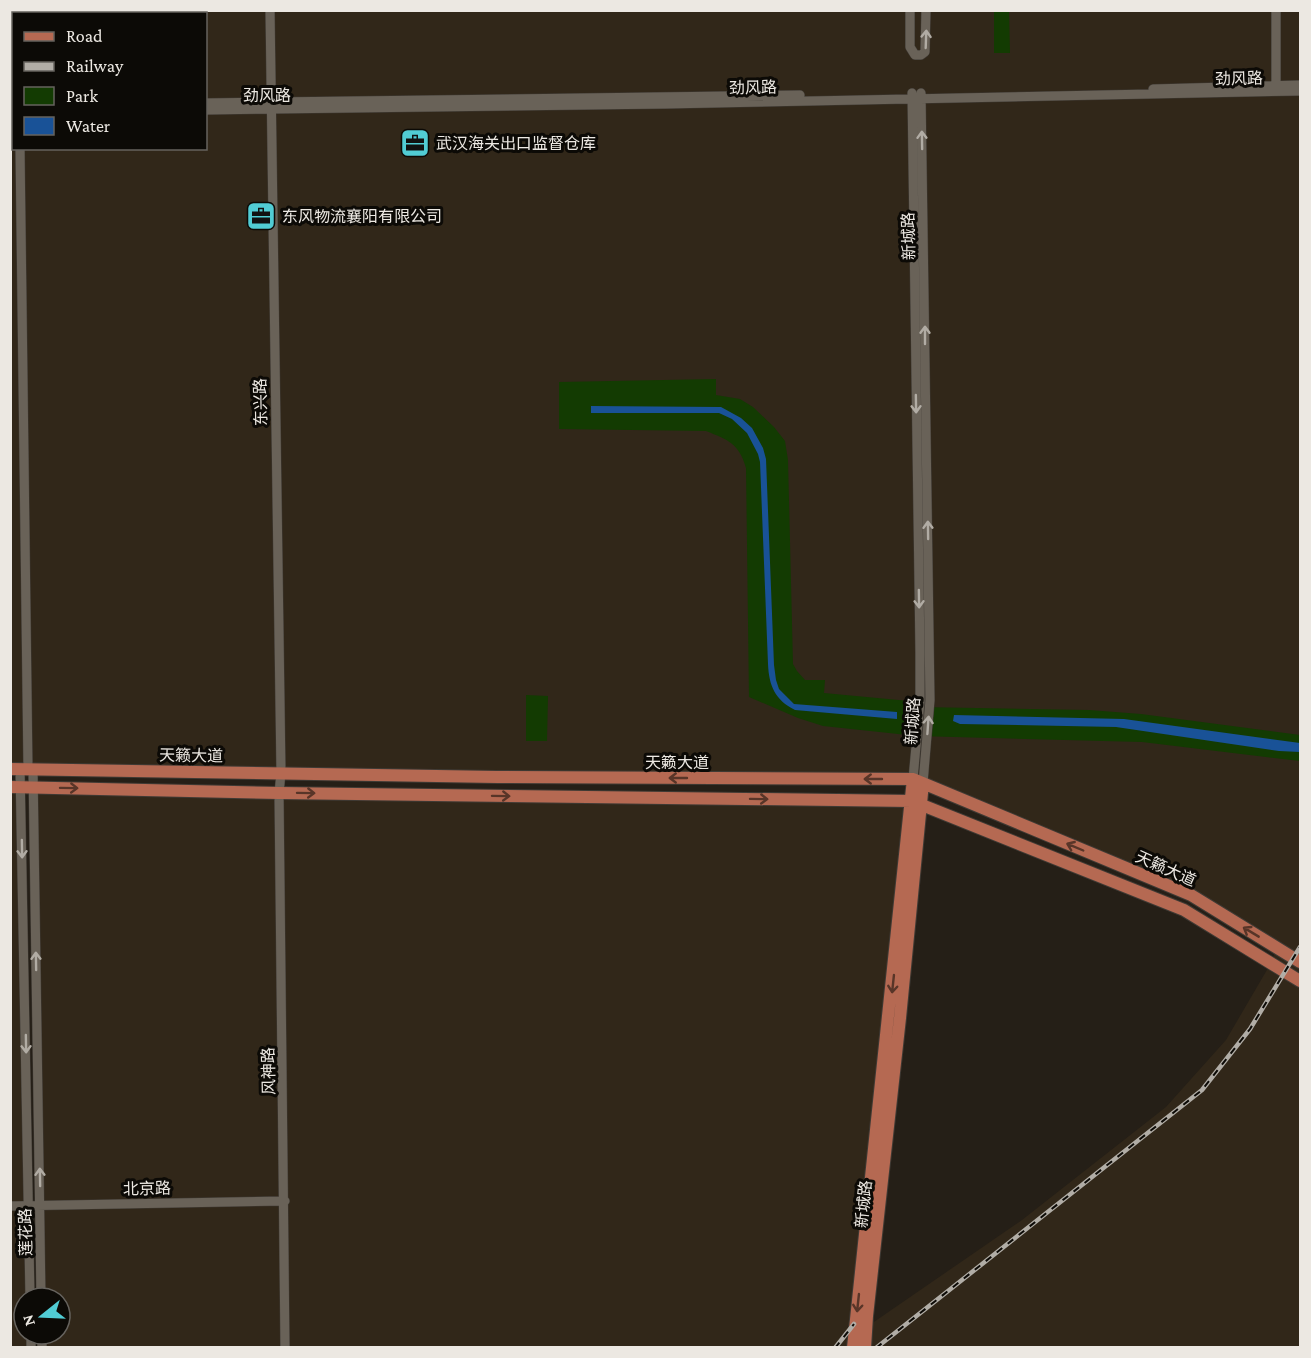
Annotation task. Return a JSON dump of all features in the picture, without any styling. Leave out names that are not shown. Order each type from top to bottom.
[{"type":"main road","name":"天籁大道","points":[[23,769],[918,781],[1191,895],[1300,962]]},
{"type":"main road","name":"新城路","points":[[865,1347],[918,781]]},
{"type":"main road","name":"天籁大道","points":[[22,787],[917,803],[1184,910],[1300,981]]},
{"type":"main road","name":"新城路","points":[[854,1341],[917,803]]},
{"type":"street","name":"东兴路","points":[[270,10],[279,793]]},
{"type":"street","points":[[910,10],[910,47],[915,56],[925,52],[926,10]]},
{"type":"street","points":[[1276,10],[1276,86]]},
{"type":"street","name":"劲风路","points":[[917,96],[1300,85]]},
{"type":"street","name":"劲风路","points":[[207,110],[917,96],[1300,92]]},
{"type":"street","name":"新城路","points":[[917,96],[930,700],[918,781]]},
{"type":"street","name":"劲风路","points":[[207,103],[272,107]]},
{"type":"street","name":"莲花路","points":[[21,150],[22,787],[30,1286]]},
{"type":"street","name":"莲花路","points":[[22,787],[40,1205],[41,1286]]},
{"type":"street","name":"风神路","points":[[279,793],[285,1347]]},
{"type":"street","name":"北京路","points":[[10,1206],[285,1201]]},
{"type":"shaded area","points":[[11,11],[1300,11],[1300,1347],[42,1347],[72,1346],[72,1286],[41,1286],[34,787],[912,801],[855,1335],[1022,1220],[1166,1107],[1226,1040],[1271,963],[1277,948],[1191,895],[913,779],[11,769]]},
{"type":"shaded area","points":[[11,787],[21,787],[30,1286],[12,1286],[12,1346],[31,1347],[11,1348]]},
{"type":"green space","points":[[10,11],[23,11],[12,12],[12,84],[10,84]]},
{"type":"green space","points":[[994,11],[1009,11],[1010,53],[994,53]]},
{"type":"green space","points":[[716,379],[716,395],[740,399],[753,407],[785,441],[788,460],[793,664],[805,680],[825,680],[824,693],[920,702],[920,707],[1089,710],[1141,714],[1300,735],[1300,761],[1142,742],[917,736],[823,726],[749,697],[746,468],[740,453],[726,440],[706,431],[559,429],[559,382]]},
{"type":"green space","points":[[526,695],[548,696],[547,741],[526,741]]},
{"type":"water","points":[[591,406],[721,407],[741,418],[752,428],[766,459],[774,665],[779,689],[794,704],[897,712],[897,719],[795,710],[782,702],[774,691],[768,664],[760,462],[747,433],[732,419],[719,413],[591,413]]},
{"type":"water","points":[[954,715],[1124,719],[1300,743],[1300,752],[1279,751],[1116,727],[960,724],[953,721]]},
{"type":"railway","points":[[876,1348],[1202,1090],[1250,1029],[1300,947]]},
{"type":"railway","points":[[835,1348],[854,1324]]},
{"type":"place","name":"武汉海关出口监督仓库","points":[[415,143]]},
{"type":"place","name":"东风物流襄阳有限公司","points":[[261,216]]}]
